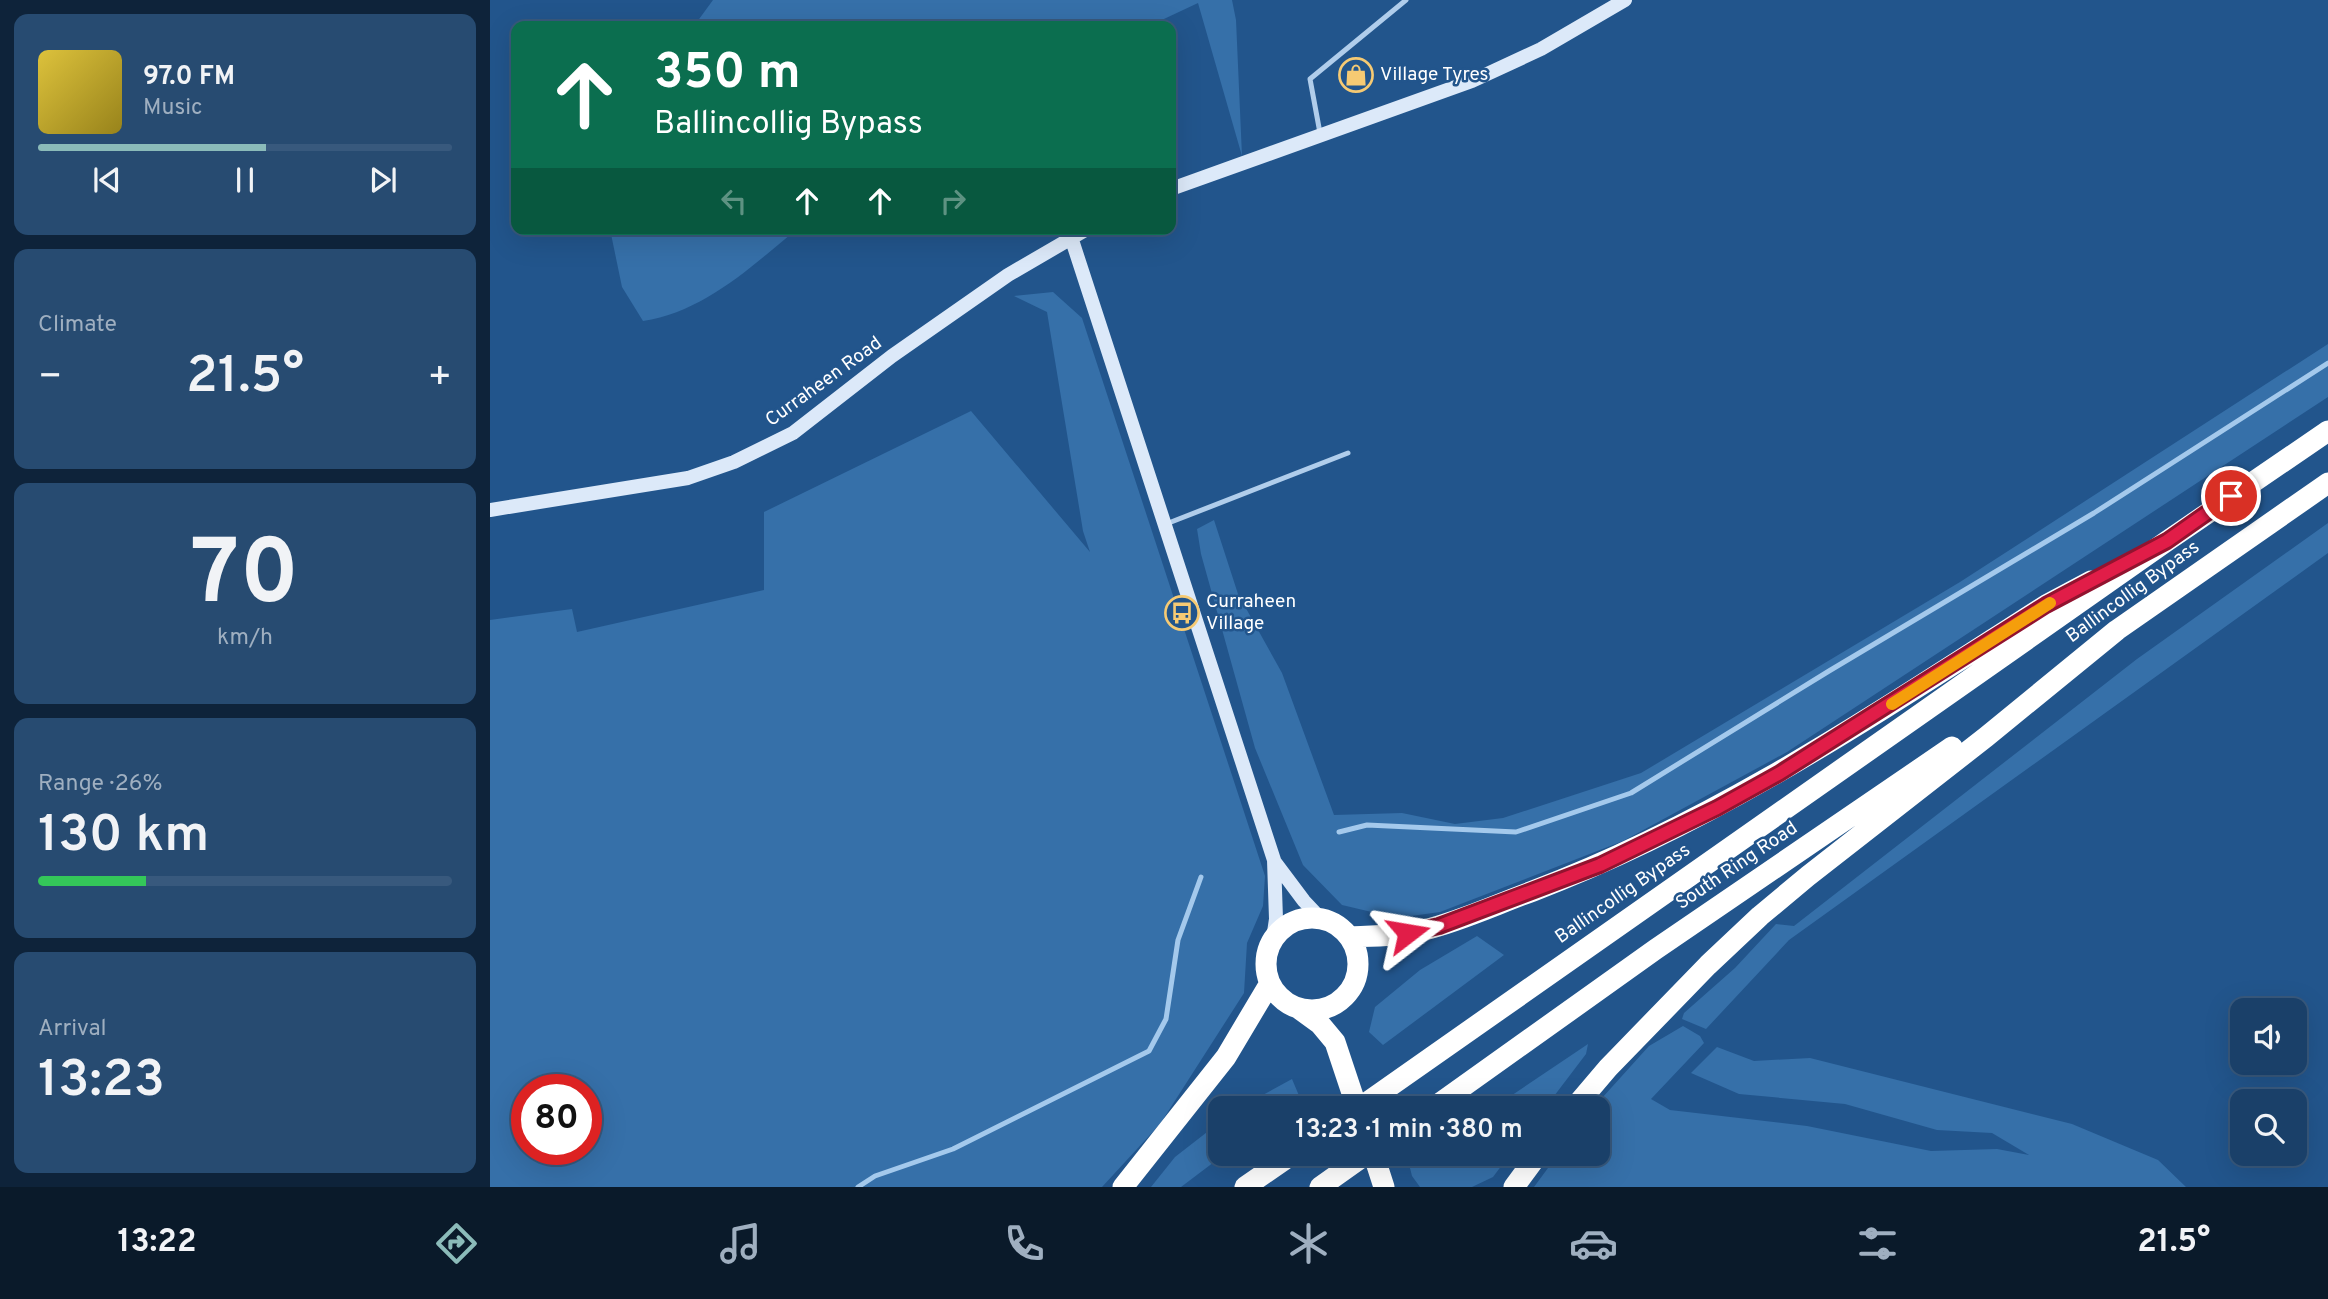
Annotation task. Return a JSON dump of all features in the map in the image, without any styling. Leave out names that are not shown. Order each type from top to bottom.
[{"type":"highway","name":"Ballincollig Bypass","points":[[1375,1096],[2328,431]]},
{"type":"highway","name":"Ballincollig Bypass","points":[[2070,667],[2117,630],[2328,482]]},
{"type":"highway","points":[[1350,937],[1408,933],[1439,926],[1600,865],[1655,840],[1780,773],[2046,605],[2167,541]]},
{"type":"highway","points":[[1585,1096],[1655,1018],[1760,916],[2070,667]]},
{"type":"highway","name":"South Ring Road","points":[[1450,1096],[1656,949],[2070,667]]},
{"type":"highway","points":[[1335,1042],[1336,1015],[1357,977],[1359,963],[1356,949],[1350,937],[1332,922],[1308,918],[1294,922],[1273,939],[1267,961],[1270,983],[1277,994],[1320,1024],[1335,1042],[1354,1096]]},
{"type":"highway","points":[[1123,1187],[1226,1057],[1270,983]]},
{"type":"highway","points":[[1298,1008],[1313,1010],[1342,1000]]},
{"type":"highway","points":[[1245,1187],[1275,1166]]},
{"type":"highway","points":[[1320,1187],[1352,1166]]},
{"type":"highway","points":[[1376,1166],[1384,1187]]},
{"type":"highway","points":[[1514,1187],[1529,1166]]},
{"type":"street","points":[[1176,187],[1472,81],[1541,49],[1625,0]]},
{"type":"street","name":"Curraheen Road","points":[[490,510],[688,478],[734,462],[793,433],[903,349],[1008,275],[1075,235]]},
{"type":"street","points":[[1071,237],[1274,860],[1276,919],[1273,939]]},
{"type":"street","points":[[1274,860],[1321,919]]},
{"type":"lane","points":[[1321,136],[1310,79],[1406,0]]},
{"type":"lane","points":[[1166,524],[1348,453]]},
{"type":"shaded area","points":[[713,0],[1232,0],[1236,20],[1242,156],[1198,3],[1160,21],[698,21]]},
{"type":"shaded area","points":[[611,235],[790,235],[726,286],[665,316],[643,321],[622,287]]},
{"type":"shaded area","points":[[1053,292],[1082,318],[1265,876],[1263,906],[1247,943],[1244,993],[1160,1124],[1102,1187],[490,1187],[490,620],[572,609],[577,632],[764,590],[764,512],[971,411],[1090,552],[1083,531],[1047,312],[1014,296]]},
{"type":"shaded area","points":[[2328,344],[2328,397],[1787,752],[1623,841],[1440,912],[1397,918],[1342,905],[1303,865],[1255,748],[1201,554],[1197,529],[1214,520],[1238,594],[1282,673],[1334,815],[1402,813],[1455,824],[1503,818],[1641,773],[1960,582]]},
{"type":"shaded area","points":[[2328,523],[2328,553],[1789,940],[1706,1029],[1682,1019],[1684,1013],[1735,968],[1776,924],[1794,926],[2137,659]]},
{"type":"shaded area","points":[[1477,936],[1504,955],[1383,1045],[1369,1032],[1375,1007],[1420,970]]},
{"type":"shaded area","points":[[1683,1026],[1700,1036],[1704,1043],[1651,1099],[1670,1110],[1807,1126],[1931,1151],[1997,1149],[2029,1155],[1992,1133],[1937,1130],[1845,1104],[1739,1094],[1691,1073],[1717,1047],[1754,1061],[1810,1058],[2072,1124],[2158,1160],[2186,1187],[1534,1187],[1549,1166],[1610,1166],[1610,1096],[1604,1096],[1649,1046]]},
{"type":"shaded area","points":[[1588,1044],[1586,1054],[1554,1096],[1511,1096]]},
{"type":"shaded area","points":[[1292,1079],[1299,1096],[1261,1096]]},
{"type":"shaded area","points":[[1208,1131],[1209,1166],[1181,1187],[1151,1187],[1175,1157]]},
{"type":"shaded area","points":[[1410,1166],[1501,1166],[1493,1177],[1472,1187],[1420,1187],[1412,1176]]},
{"type":"waterway","points":[[1339,832],[1367,825],[1516,832],[1631,793],[2094,513],[2328,363]]},
{"type":"waterway","points":[[858,1187],[875,1176],[953,1149],[1149,1051],[1166,1019],[1178,940],[1201,877]]},
{"type":"slow traffic","points":[[1892,704],[2050,603]]},
{"type":"place","name":"Village Tyres","points":[[1356,75]]},
{"type":"place","name":"Curraheen Village","points":[[1182,613]]},
{"type":"route","points":[[1408,933],[1439,926],[1600,865],[1717,808],[1780,773],[1900,699],[2046,605],[2167,541],[2231,496]]}]
